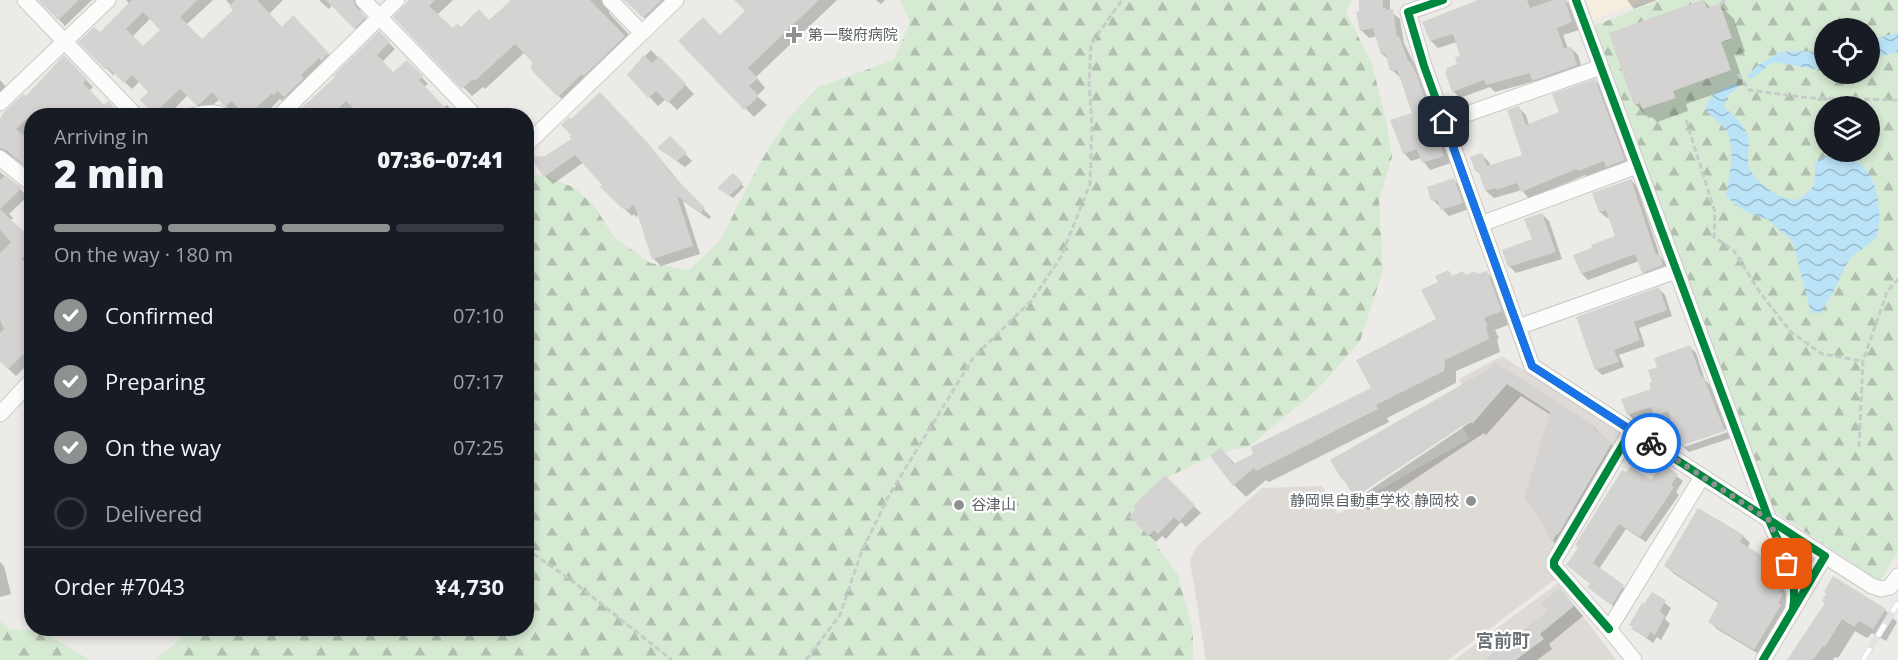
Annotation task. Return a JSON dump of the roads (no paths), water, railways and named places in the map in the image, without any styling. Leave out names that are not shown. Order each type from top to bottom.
[{"type":"street","points":[[25,0],[128,108]]},
{"type":"street","points":[[0,103],[108,0]]},
{"type":"street","points":[[363,0],[467,108]]},
{"type":"street","points":[[287,108],[397,0]]},
{"type":"street","points":[[610,0],[642,33]]},
{"type":"street","points":[[534,137],[676,0]]},
{"type":"street","points":[[1443,0],[1408,12],[1424,66],[1532,366],[1872,586],[1881,589],[1890,587],[1898,576]]},
{"type":"street","points":[[1576,0],[1793,583],[1795,598],[1792,612]]},
{"type":"street","points":[[1444,122],[1601,67]]},
{"type":"street","points":[[0,158],[24,178]]},
{"type":"street","points":[[1481,224],[1637,166]]},
{"type":"street","points":[[1518,327],[1676,271]]},
{"type":"street","points":[[3,403],[24,386]]},
{"type":"street","points":[[1631,431],[1554,561],[1554,566],[1634,660]]},
{"type":"street","points":[[1609,629],[1702,477]]},
{"type":"street","points":[[1763,660],[1825,556]]},
{"type":"water","points":[[1898,33],[1898,52],[1880,56],[1880,37]]},
{"type":"water","points":[[1814,51],[1814,69],[1773,62],[1751,79],[1747,76],[1757,66],[1780,52]]},
{"type":"water","points":[[1736,83],[1738,88],[1727,96],[1724,107],[1746,131],[1749,139],[1748,164],[1750,170],[1761,183],[1776,194],[1792,200],[1799,199],[1810,191],[1814,184],[1817,162],[1856,162],[1868,173],[1874,184],[1879,208],[1877,236],[1849,260],[1821,313],[1811,313],[1793,243],[1768,219],[1745,211],[1726,195],[1731,163],[1730,139],[1723,126],[1706,111],[1709,100],[1720,90]]},
{"type":"railway","points":[[1863,660],[1898,603]]},
{"type":"place","name":"第一駿府病院","points":[[794,35]]},
{"type":"place","name":"静岡県自動車学校 静岡校","points":[[1471,501]]},
{"type":"place","name":"谷津山","points":[[959,505]]},
{"type":"district","name":"宮前町","points":[[1503,641]]}]
